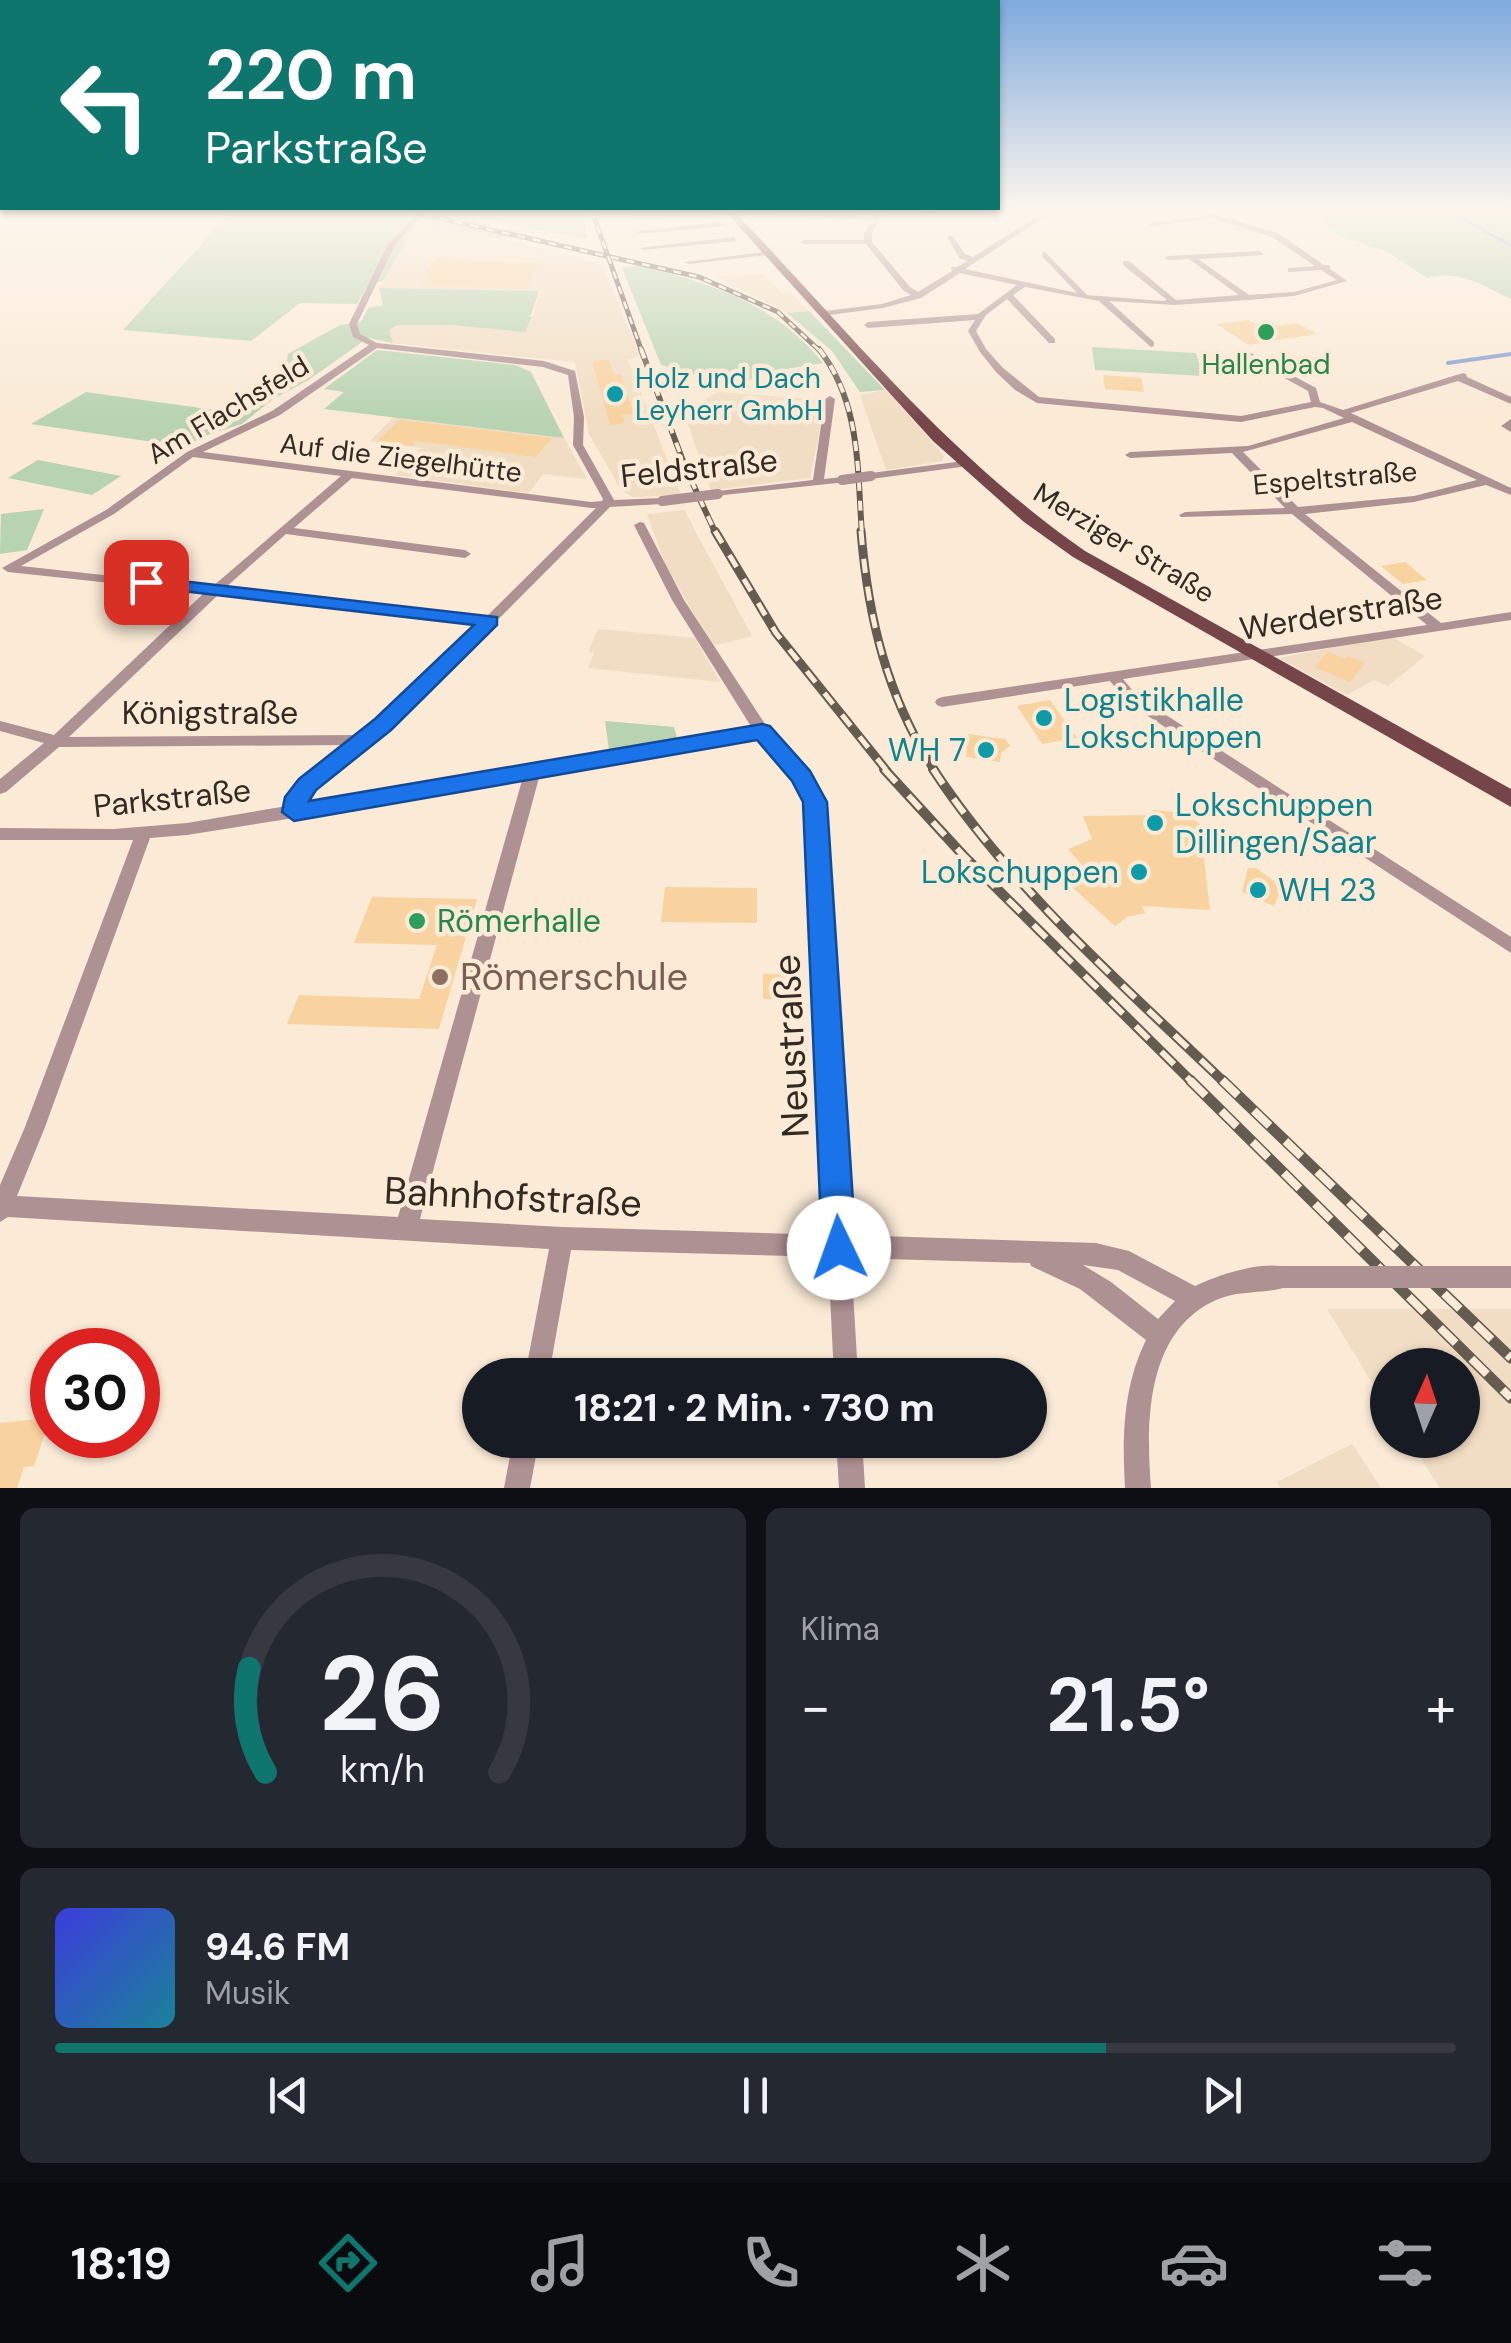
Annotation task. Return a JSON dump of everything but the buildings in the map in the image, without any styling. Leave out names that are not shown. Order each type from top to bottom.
[{"type":"main road","name":"Merziger Straße","points":[[795,280],[964,464],[1000,498],[1051,536],[1511,799]]},
{"type":"street","points":[[374,280],[353,324],[356,335],[375,345],[544,364],[572,373],[579,414],[578,445],[608,499],[605,506]]},
{"type":"street","points":[[903,280],[916,295]]},
{"type":"street","points":[[840,330],[844,316],[916,295],[938,280]]},
{"type":"street","points":[[1007,280],[1102,299],[1175,303],[1248,298],[1340,284],[1341,280]]},
{"type":"street","points":[[1071,280],[1086,296]]},
{"type":"street","points":[[1147,280],[1175,303]]},
{"type":"street","points":[[1224,280],[1248,298]]},
{"type":"street","points":[[1023,284],[978,318],[972,331],[1022,392],[1044,402],[1257,419],[1316,398]]},
{"type":"street","points":[[824,312],[916,295]]},
{"type":"street","points":[[1008,295],[1052,341]]},
{"type":"street","points":[[1102,299],[1151,344]]},
{"type":"street","points":[[824,312],[860,310]]},
{"type":"street","points":[[868,325],[978,318]]},
{"type":"street","name":"Am Flachsfeld","points":[[4,570],[110,512],[191,454],[276,413],[357,353],[375,345]]},
{"type":"street","points":[[1251,356],[1316,398],[1511,492]]},
{"type":"street","points":[[1130,456],[1236,451],[1460,376],[1511,401]]},
{"type":"street","name":"Feldstraße","points":[[818,483],[830,399]]},
{"type":"street","points":[[1236,451],[1294,510],[1436,625]]},
{"type":"street","name":"Auf die Ziegelhütte","points":[[191,454],[605,506]]},
{"type":"street","name":"Feldstraße","points":[[294,812],[297,797],[307,784],[364,740],[605,506],[964,464]]},
{"type":"street","points":[[0,788],[55,742],[214,590],[350,474]]},
{"type":"street","name":"Espeltstraße","points":[[1185,515],[1407,499],[1487,480]]},
{"type":"street","name":"Neustraße","points":[[640,525],[678,600],[762,732],[801,776],[815,802],[845,1358]]},
{"type":"street","points":[[283,530],[466,554]]},
{"type":"street","points":[[4,570],[490,621]]},
{"type":"street","name":"Werderstraße","points":[[942,702],[1511,616]]},
{"type":"street","points":[[1114,677],[1134,700],[1511,946]]},
{"type":"street","name":"Königstraße","points":[[0,726],[42,735],[55,742],[364,740]]},
{"type":"street","name":"Parkstraße","points":[[0,834],[143,834],[762,732]]},
{"type":"street","points":[[406,1230],[533,770]]},
{"type":"street","points":[[1,1208],[143,834]]},
{"type":"street","name":"Bahnhofstraße","points":[[1,1208],[562,1238],[1096,1254],[1121,1259],[1195,1299]]},
{"type":"street","points":[[541,1358],[562,1238]]},
{"type":"street","name":"Bahnhofstraße","points":[[1021,1252],[1070,1268],[1104,1289],[1160,1336]]},
{"type":"street","points":[[1138,1488],[1136,1422],[1140,1395],[1160,1336],[1195,1299],[1242,1281],[1284,1277],[1511,1277]]},
{"type":"street","points":[[517,1488],[523,1458]]},
{"type":"street","points":[[850,1458],[852,1488]]},
{"type":"shaded area","points":[[383,280],[609,280],[640,355],[628,360],[681,495],[632,497],[621,490],[589,434],[575,362],[393,343],[389,330],[397,325],[529,326],[540,291],[379,288]]},
{"type":"shaded area","points":[[723,280],[770,280],[781,293],[791,293],[809,311],[787,313]]},
{"type":"shaded area","points":[[887,390],[944,456],[942,461],[886,470],[860,395]]},
{"type":"shaded area","points":[[717,392],[826,400],[810,478],[711,490],[684,413]]},
{"type":"shaded area","points":[[394,417],[564,438],[587,479],[543,474],[529,493],[395,475],[421,448],[370,441]]},
{"type":"shaded area","points":[[685,510],[752,636],[713,646],[666,566],[647,514]]},
{"type":"shaded area","points":[[598,629],[695,638],[720,682],[588,668],[594,653],[588,652]]},
{"type":"shaded area","points":[[1390,636],[1425,656],[1388,686],[1374,680],[1347,695],[1279,658]]},
{"type":"shaded area","points":[[1327,1309],[1511,1309],[1511,1488],[1440,1488],[1421,1458],[1480,1458],[1480,1348],[1370,1348],[1370,1379]]},
{"type":"shaded area","points":[[1352,1444],[1381,1488],[1280,1488],[1277,1482]]},
{"type":"green space","points":[[168,280],[383,280],[369,283],[357,304],[300,303],[251,341],[123,330]]},
{"type":"green space","points":[[627,280],[693,280],[739,298],[784,325],[823,363],[767,372],[735,387],[661,365]]},
{"type":"green space","points":[[1470,280],[1511,280],[1511,299]]},
{"type":"green space","points":[[379,288],[539,291],[531,315],[527,316],[532,317],[525,332],[397,325],[389,330],[393,343],[368,338],[307,381],[273,399],[242,424],[201,437],[187,447],[31,424],[86,392],[229,412],[285,371],[288,354],[340,325],[361,322],[368,308],[383,305]]},
{"type":"green space","points":[[809,311],[885,390],[860,392],[832,351],[787,313]]},
{"type":"green space","points":[[1092,347],[1196,353],[1203,376],[1095,370]]},
{"type":"green space","points":[[377,350],[515,365],[531,372],[564,438],[324,409],[344,392],[324,389]]},
{"type":"green space","points":[[38,460],[121,476],[92,495],[8,478]]},
{"type":"green space","points":[[44,509],[27,550],[0,554],[1,514]]},
{"type":"green space","points":[[605,721],[674,727],[677,738],[609,750]]},
{"type":"waterway","points":[[1448,363],[1511,354]]},
{"type":"railway","points":[[617,280],[642,352]]},
{"type":"railway","points":[[707,280],[778,312],[821,352]]},
{"type":"railway","points":[[641,349],[686,469],[716,534]]},
{"type":"railway","points":[[821,352],[843,391],[850,414],[862,534]]},
{"type":"railway","points":[[715,531],[776,633],[887,771]]},
{"type":"railway","points":[[861,531],[869,595],[883,656],[904,715],[935,771]]},
{"type":"railway","points":[[884,769],[963,855],[1193,1083]]},
{"type":"railway","points":[[933,769],[997,855],[1033,895],[1225,1083]]},
{"type":"railway","points":[[1190,1080],[1511,1398]]},
{"type":"railway","points":[[1222,1080],[1511,1358]]},
{"type":"place","name":"Hallenbad","points":[[1266,332]]},
{"type":"place","name":"Holz und Dach Leyherr GmbH","points":[[615,394]]},
{"type":"place","name":"Logistikhalle Lokschuppen","points":[[1044,718]]},
{"type":"place","name":"WH 7","points":[[986,750]]},
{"type":"place","name":"Lokschuppen Dillingen/Saar","points":[[1155,823]]},
{"type":"place","name":"Lokschuppen","points":[[1139,872]]},
{"type":"place","name":"WH 23","points":[[1258,890]]},
{"type":"place","name":"Römerhalle","points":[[417,921]]},
{"type":"place","name":"Römerschule","points":[[440,977]]},
{"type":"route","points":[[146,582],[490,621],[383,724],[307,784],[297,797],[294,812],[762,732],[801,776],[815,802],[839,1248]]}]
